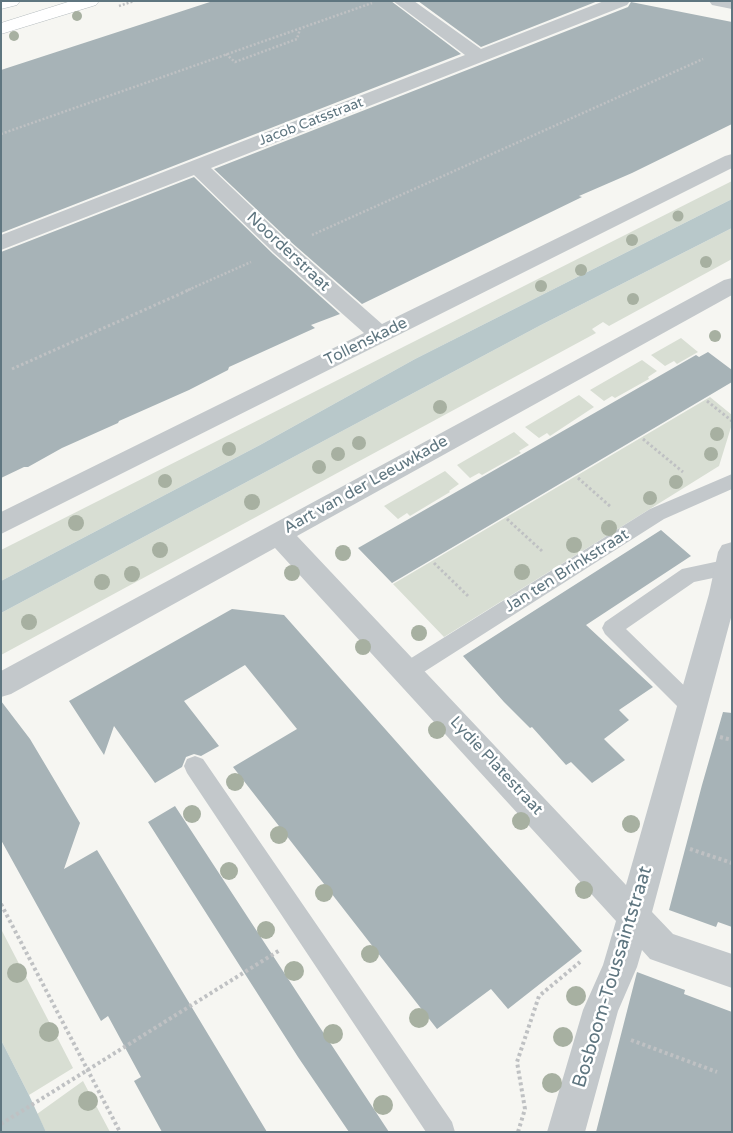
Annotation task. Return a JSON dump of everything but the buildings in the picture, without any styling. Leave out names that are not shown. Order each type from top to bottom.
[{"type":"main road","points":[[1,4],[11,1]]},
{"type":"main road","points":[[1,29],[90,1]]},
{"type":"street","points":[[402,1],[478,56]]},
{"type":"street","name":"Jacob Catsstraat","points":[[1,243],[621,1]]},
{"type":"street","points":[[718,1],[732,4]]},
{"type":"street","name":"Tollenskade","points":[[1,524],[732,160]]},
{"type":"street","name":"Noorderstraat","points":[[198,167],[282,248],[380,335]]},
{"type":"street","name":"Aart van der Leeuwkade","points":[[1,685],[732,285]]},
{"type":"street","name":"Lydie Platestraat","points":[[278,533],[576,851],[634,919],[662,947],[732,971]]},
{"type":"street","name":"Bosboom-Toussaintstraat","points":[[566,1132],[595,1027],[620,968],[692,707],[730,559]]},
{"type":"lane","name":"Jan ten Brinkstraat","points":[[408,671],[657,514],[732,481]]},
{"type":"lane","name":"Bosboom-Toussaintstraat","points":[[692,707],[612,628],[689,575],[730,559]]},
{"type":"lane","points":[[195,766],[442,1132]]},
{"type":"path","points":[[1,134],[378,1]]},
{"type":"path","points":[[225,54],[235,62],[297,39],[300,28]]},
{"type":"path","points":[[12,369],[703,59]]},
{"type":"path","points":[[707,401],[732,421]]},
{"type":"path","points":[[644,439],[697,483],[704,493]]},
{"type":"path","points":[[578,478],[636,528]]},
{"type":"path","points":[[508,520],[564,572]]},
{"type":"path","points":[[434,564],[490,619]]},
{"type":"path","points":[[656,838],[732,864]]},
{"type":"path","points":[[1,904],[120,1132]]},
{"type":"path","points":[[1,1124],[308,933]]},
{"type":"path","points":[[518,1132],[525,1109],[517,1062],[539,996],[581,961]]},
{"type":"path","points":[[595,1027],[717,1072]]},
{"type":"shaded area","points":[[732,181],[732,199],[415,359],[260,445],[1,581],[1,550]]},
{"type":"shaded area","points":[[732,199],[732,228],[541,325],[1,613],[1,581],[260,445],[415,359]]},
{"type":"shaded area","points":[[732,228],[732,259],[609,326],[603,322],[592,329],[596,333],[1,655],[1,613],[541,325]]},
{"type":"shaded area","points":[[681,338],[698,352],[677,364],[674,361],[665,366],[651,355]]},
{"type":"shaded area","points":[[642,360],[657,371],[648,377],[649,379],[615,398],[612,396],[604,401],[590,390]]},
{"type":"shaded area","points":[[579,395],[594,407],[550,436],[547,433],[539,438],[525,427]]},
{"type":"shaded area","points":[[710,397],[732,415],[732,424],[719,466],[444,637],[393,584]]},
{"type":"shaded area","points":[[514,432],[529,445],[519,451],[521,453],[482,475],[479,473],[470,478],[457,465]]},
{"type":"shaded area","points":[[445,471],[459,484],[450,492],[410,516],[407,513],[398,519],[384,506]]},
{"type":"shaded area","points":[[1,929],[73,1068],[29,1095],[1,1040]]},
{"type":"shaded area","points":[[1,1040],[29,1095],[46,1132],[1,1132]]},
{"type":"shaded area","points":[[83,1081],[110,1132],[46,1132],[37,1114]]}]
